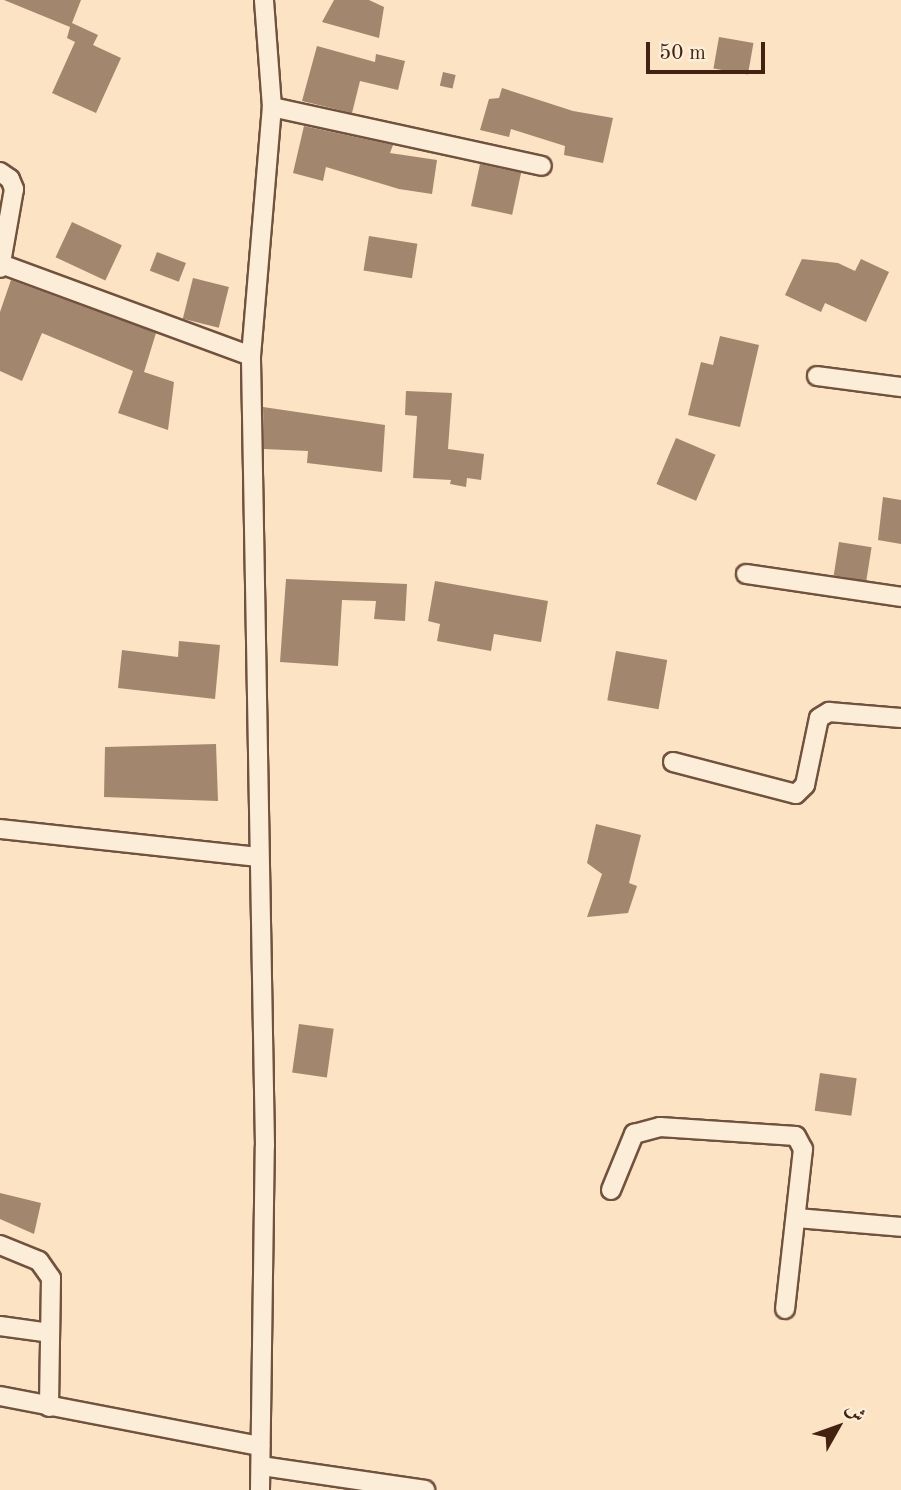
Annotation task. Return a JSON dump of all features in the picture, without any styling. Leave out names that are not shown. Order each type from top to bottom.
[{"type":"street","points":[[260,1490],[265,1146],[251,356],[272,107],[264,0]]},
{"type":"street","points":[[272,107],[542,166]]},
{"type":"street","points":[[0,172],[10,179],[14,189],[1,266],[251,356]]},
{"type":"street","points":[[817,376],[901,387]]},
{"type":"street","points":[[746,574],[901,597]]},
{"type":"street","points":[[673,762],[796,794],[804,785],[819,718],[830,712],[901,718]]},
{"type":"street","points":[[0,830],[258,858]]},
{"type":"street","points":[[611,1190],[634,1135],[660,1127],[789,1133],[803,1149],[785,1309]]},
{"type":"street","points":[[797,1218],[901,1227]]},
{"type":"street","points":[[0,1245],[29,1256],[48,1271],[49,1407]]},
{"type":"street","points":[[0,1326],[50,1333]]},
{"type":"street","points":[[0,1396],[260,1446]]},
{"type":"street","points":[[261,1466],[425,1490]]},
{"type":"building","points":[[4,0],[81,0],[72,23],[98,35],[93,45],[121,58],[96,113],[52,93],[75,42],[67,38],[70,27]]},
{"type":"building","points":[[334,0],[369,0],[384,7],[379,38],[322,22]]},
{"type":"building","points":[[719,37],[753,43],[748,75],[713,69]]},
{"type":"building","points":[[317,46],[375,62],[376,54],[405,61],[398,90],[360,81],[352,113],[302,101]]},
{"type":"building","points":[[443,72],[456,75],[453,89],[440,86]]},
{"type":"building","points":[[502,88],[573,111],[613,118],[603,163],[564,155],[565,146],[511,129],[509,137],[480,130],[489,99],[499,98]]},
{"type":"building","points":[[304,126],[393,145],[390,153],[437,160],[432,194],[399,189],[326,167],[323,181],[293,173]]},
{"type":"building","points":[[480,164],[521,173],[512,215],[471,206]]},
{"type":"building","points":[[72,222],[122,245],[105,281],[56,257]]},
{"type":"building","points":[[369,236],[417,244],[412,278],[364,271]]},
{"type":"building","points":[[157,252],[186,263],[179,282],[150,271]]},
{"type":"building","points":[[802,259],[838,263],[855,271],[861,259],[889,272],[866,322],[825,303],[821,312],[785,295]]},
{"type":"building","points":[[193,278],[229,287],[219,328],[183,319]]},
{"type":"building","points":[[11,280],[156,333],[144,372],[174,382],[168,430],[118,413],[133,371],[42,333],[22,381],[0,371],[0,312]]},
{"type":"building","points":[[720,336],[759,345],[740,427],[688,415],[701,362],[713,365]]},
{"type":"building","points":[[406,391],[452,393],[448,449],[484,454],[481,480],[467,478],[466,487],[450,484],[451,480],[413,478],[417,416],[405,415]]},
{"type":"building","points":[[263,407],[385,425],[382,472],[307,463],[308,451],[264,449]]},
{"type":"building","points":[[676,438],[716,455],[696,501],[656,484]]},
{"type":"building","points":[[883,497],[901,500],[901,544],[878,540]]},
{"type":"building","points":[[839,542],[872,547],[866,581],[834,576]]},
{"type":"building","points":[[286,579],[407,584],[405,621],[374,619],[376,601],[342,600],[338,666],[280,662]]},
{"type":"building","points":[[435,581],[548,601],[541,642],[494,634],[491,651],[437,641],[440,624],[428,621]]},
{"type":"building","points":[[179,641],[220,645],[215,699],[118,688],[122,650],[178,657]]},
{"type":"building","points":[[616,651],[667,660],[659,709],[607,700]]},
{"type":"building","points":[[216,744],[218,801],[104,797],[105,747]]},
{"type":"building","points":[[596,824],[641,835],[629,883],[637,886],[628,913],[587,917],[602,874],[587,863]]},
{"type":"building","points":[[299,1024],[334,1029],[327,1077],[292,1073]]},
{"type":"building","points":[[820,1073],[857,1078],[851,1116],[815,1111]]},
{"type":"building","points":[[0,1193],[41,1203],[34,1234],[0,1219]]}]
